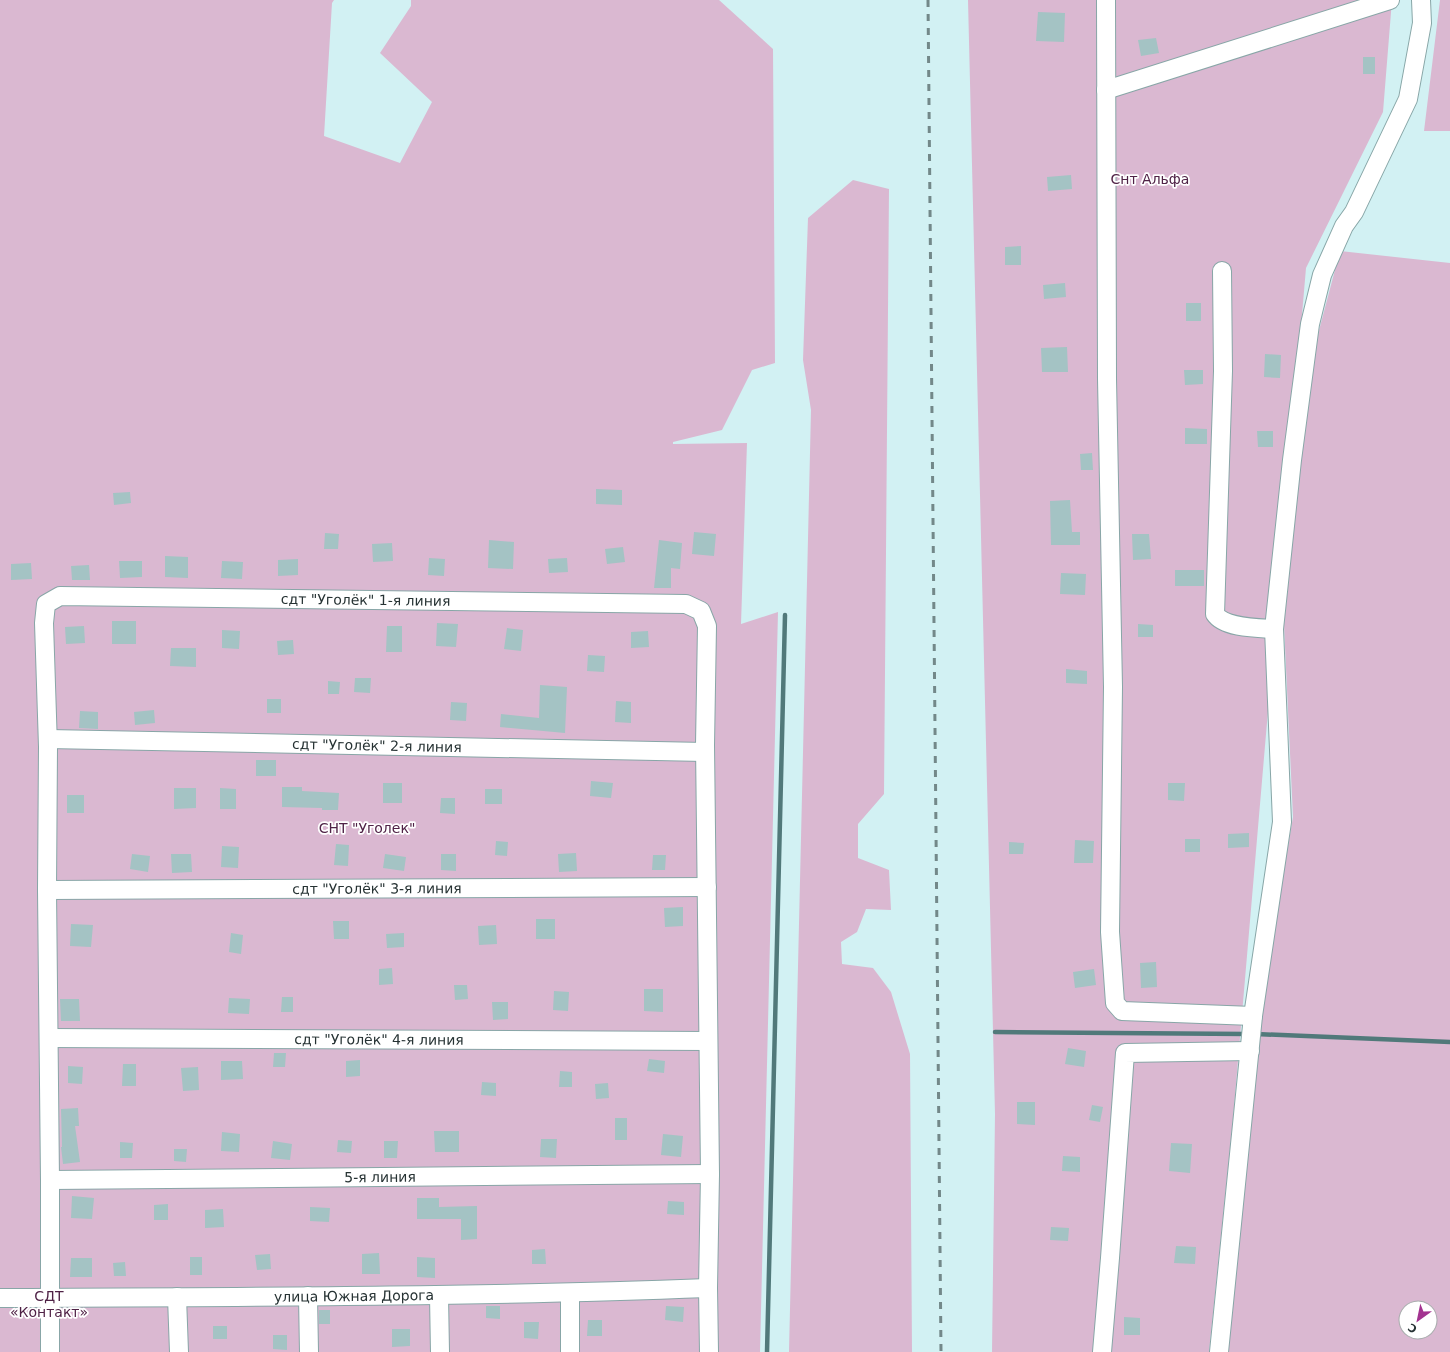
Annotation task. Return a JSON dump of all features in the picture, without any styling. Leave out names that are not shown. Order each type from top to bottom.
[{"type":"street","points":[[1106,0],[1107,363],[1113,687],[1110,932],[1115,1003],[1122,1011],[1253,1016]]},
{"type":"street","points":[[1106,90],[1390,0]]},
{"type":"street","points":[[1219,1352],[1253,1016],[1282,822],[1274,629],[1292,460],[1310,324],[1322,275],[1344,226],[1354,212],[1390,140],[1408,99],[1422,23],[1421,0]]},
{"type":"street","points":[[1222,271],[1223,371],[1215,614],[1223,621],[1231,624],[1274,629]]},
{"type":"street","name":"сдт \"Уголёк\" 1-я линия","points":[[48,739],[44,623],[46,604],[60,596],[686,604],[701,611],[707,626],[705,752]]},
{"type":"street","points":[[48,739],[47,890],[50,1352]]},
{"type":"street","name":"сдт \"Уголёк\" 2-я линия","points":[[48,739],[705,752]]},
{"type":"street","points":[[705,752],[710,1174],[708,1288],[709,1352]]},
{"type":"street","name":"сдт \"Уголёк\" 3-я линия","points":[[47,890],[707,887]]},
{"type":"street","name":"сдт \"Уголёк\" 4-я линия","points":[[49,1038],[708,1041]]},
{"type":"street","points":[[1102,1352],[1125,1054],[1250,1051]]},
{"type":"street","name":"5-я линия","points":[[50,1180],[710,1174]]},
{"type":"street","name":"улица Южная Дорога","points":[[0,1298],[439,1296],[708,1288]]},
{"type":"street","points":[[570,1293],[570,1352]]},
{"type":"street","points":[[308,1296],[309,1352]]},
{"type":"street","points":[[439,1296],[440,1352]]},
{"type":"street","points":[[177,1297],[179,1352]]},
{"type":"green space","points":[[0,0],[334,0],[332,3],[324,136],[400,163],[432,102],[380,53],[411,6],[411,0],[719,0],[773,49],[775,363],[752,370],[722,430],[673,442],[673,444],[747,443],[741,624],[778,612],[760,1352],[0,1352]]},
{"type":"green space","name":"Снт Альфа","points":[[968,0],[1392,0],[1383,112],[1306,268],[1233,1119],[1209,1352],[992,1352],[995,1114]]},
{"type":"green space","points":[[1440,0],[1450,0],[1450,131],[1424,131]]},
{"type":"green space","points":[[853,180],[889,189],[884,794],[858,824],[858,858],[889,870],[891,910],[866,909],[857,932],[841,942],[842,964],[873,968],[891,992],[910,1054],[912,1352],[789,1352],[811,410],[803,360],[808,218]]},
{"type":"green space","points":[[1340,251],[1450,263],[1450,1352],[1225,1352],[1262,998],[1293,817],[1284,625],[1301,455],[1317,338]]},
{"type":"building","points":[[1038,12],[1065,13],[1064,42],[1036,41]]},
{"type":"building","points":[[1156,38],[1159,53],[1141,56],[1138,40]]},
{"type":"building","points":[[1363,57],[1375,57],[1375,74],[1363,74]]},
{"type":"building","points":[[1071,175],[1072,189],[1048,191],[1047,177]]},
{"type":"building","points":[[1021,246],[1021,265],[1005,265],[1005,247]]},
{"type":"building","points":[[1065,283],[1066,297],[1044,299],[1043,285]]},
{"type":"building","points":[[1186,303],[1201,303],[1201,321],[1186,321]]},
{"type":"building","points":[[1067,347],[1068,372],[1042,372],[1041,348]]},
{"type":"building","points":[[1265,354],[1281,355],[1280,378],[1264,377]]},
{"type":"building","points":[[1184,370],[1203,370],[1203,384],[1185,385]]},
{"type":"building","points":[[1185,428],[1207,429],[1207,444],[1185,444]]},
{"type":"building","points":[[1257,431],[1273,431],[1273,447],[1258,447]]},
{"type":"building","points":[[1092,453],[1093,470],[1081,470],[1080,454]]},
{"type":"building","points":[[596,489],[622,490],[622,505],[596,504]]},
{"type":"building","points":[[130,492],[131,503],[114,505],[113,493]]},
{"type":"building","points":[[1070,500],[1072,532],[1080,532],[1080,545],[1051,545],[1050,501]]},
{"type":"building","points":[[694,532],[716,534],[714,556],[692,554]]},
{"type":"building","points":[[325,533],[339,534],[338,549],[324,549]]},
{"type":"building","points":[[1132,534],[1149,534],[1151,559],[1133,560]]},
{"type":"building","points":[[489,540],[514,542],[513,569],[488,568]]},
{"type":"building","points":[[659,540],[682,543],[680,569],[671,568],[671,588],[654,588]]},
{"type":"building","points":[[392,543],[393,561],[373,562],[372,544]]},
{"type":"building","points":[[623,547],[625,562],[607,564],[605,549]]},
{"type":"building","points":[[165,556],[188,557],[188,578],[165,577]]},
{"type":"building","points":[[429,558],[445,559],[444,576],[428,575]]},
{"type":"building","points":[[567,558],[568,572],[549,573],[548,559]]},
{"type":"building","points":[[298,559],[298,575],[278,576],[278,560]]},
{"type":"building","points":[[119,561],[142,561],[142,577],[120,578]]},
{"type":"building","points":[[222,561],[243,562],[242,579],[221,578]]},
{"type":"building","points":[[31,563],[32,579],[11,580],[11,564]]},
{"type":"building","points":[[89,565],[90,580],[72,580],[71,566]]},
{"type":"building","points":[[1175,570],[1204,570],[1204,586],[1175,586]]},
{"type":"building","points":[[1061,573],[1086,574],[1085,595],[1060,594]]},
{"type":"building","points":[[112,621],[136,621],[136,644],[112,644]]},
{"type":"building","points":[[437,623],[458,624],[456,647],[436,646]]},
{"type":"building","points":[[1138,624],[1153,625],[1153,637],[1138,637]]},
{"type":"building","points":[[84,626],[85,643],[66,644],[65,627]]},
{"type":"building","points":[[387,626],[402,626],[402,652],[386,652]]},
{"type":"building","points":[[507,628],[523,630],[521,651],[504,649]]},
{"type":"building","points":[[222,630],[240,631],[239,649],[222,648]]},
{"type":"building","points":[[648,631],[649,647],[631,648],[631,632]]},
{"type":"building","points":[[293,640],[294,654],[278,655],[277,641]]},
{"type":"building","points":[[171,648],[196,648],[196,667],[170,666]]},
{"type":"building","points":[[588,655],[605,656],[604,672],[587,671]]},
{"type":"building","points":[[1066,669],[1087,671],[1087,684],[1066,683]]},
{"type":"building","points":[[355,678],[371,678],[370,693],[354,692]]},
{"type":"building","points":[[328,681],[340,682],[339,694],[328,694]]},
{"type":"building","points":[[540,685],[567,687],[565,733],[500,727],[501,714],[539,718]]},
{"type":"building","points":[[267,699],[281,699],[281,713],[267,713]]},
{"type":"building","points":[[616,701],[631,702],[631,723],[615,722]]},
{"type":"building","points":[[451,702],[467,703],[466,721],[450,720]]},
{"type":"building","points":[[154,710],[155,723],[135,725],[134,712]]},
{"type":"building","points":[[80,711],[98,712],[98,729],[79,728]]},
{"type":"building","points":[[256,760],[276,760],[276,776],[256,776]]},
{"type":"building","points":[[591,781],[613,783],[611,798],[590,796]]},
{"type":"building","points":[[383,783],[402,783],[402,803],[383,803]]},
{"type":"building","points":[[1168,783],[1185,783],[1184,801],[1168,800]]},
{"type":"building","points":[[282,787],[302,787],[302,791],[339,793],[338,810],[282,807]]},
{"type":"building","points":[[174,788],[196,788],[196,808],[174,809]]},
{"type":"building","points":[[220,788],[236,789],[236,809],[220,809]]},
{"type":"building","points":[[485,789],[502,789],[502,804],[485,804]]},
{"type":"building","points":[[67,795],[84,795],[84,813],[67,813]]},
{"type":"building","points":[[441,798],[455,798],[455,814],[440,813]]},
{"type":"building","points":[[1249,833],[1249,847],[1228,848],[1228,834]]},
{"type":"building","points":[[1185,839],[1200,839],[1200,852],[1185,852]]},
{"type":"building","points":[[1075,840],[1094,841],[1093,863],[1074,863]]},
{"type":"building","points":[[496,841],[508,842],[507,856],[495,855]]},
{"type":"building","points":[[1009,842],[1024,843],[1023,854],[1009,854]]},
{"type":"building","points":[[336,844],[349,845],[348,866],[334,865]]},
{"type":"building","points":[[222,846],[239,847],[238,868],[221,867]]},
{"type":"building","points":[[576,853],[577,871],[559,872],[558,854]]},
{"type":"building","points":[[132,854],[150,856],[148,872],[130,869]]},
{"type":"building","points":[[171,854],[191,854],[192,872],[172,873]]},
{"type":"building","points":[[385,854],[406,857],[404,871],[383,868]]},
{"type":"building","points":[[441,854],[456,854],[456,871],[441,870]]},
{"type":"building","points":[[653,855],[666,855],[665,870],[652,870]]},
{"type":"building","points":[[683,907],[683,926],[665,927],[664,908]]},
{"type":"building","points":[[536,919],[555,919],[555,939],[536,939]]},
{"type":"building","points":[[333,921],[349,921],[349,939],[334,939]]},
{"type":"building","points":[[71,924],[93,925],[91,947],[70,946]]},
{"type":"building","points":[[496,925],[497,944],[479,945],[478,926]]},
{"type":"building","points":[[231,933],[243,935],[241,954],[229,952]]},
{"type":"building","points":[[404,933],[404,947],[387,948],[386,934]]},
{"type":"building","points":[[1156,962],[1157,987],[1141,988],[1140,963]]},
{"type":"building","points":[[392,968],[393,984],[379,985],[379,969]]},
{"type":"building","points":[[1094,969],[1096,985],[1075,988],[1073,972]]},
{"type":"building","points":[[454,985],[467,985],[468,999],[455,1000]]},
{"type":"building","points":[[644,989],[663,989],[663,1012],[644,1011]]},
{"type":"building","points":[[554,991],[569,992],[568,1011],[553,1010]]},
{"type":"building","points":[[282,997],[293,997],[293,1012],[281,1012]]},
{"type":"building","points":[[229,998],[250,999],[249,1014],[228,1013]]},
{"type":"building","points":[[60,999],[79,999],[80,1021],[61,1021]]},
{"type":"building","points":[[492,1002],[508,1002],[508,1019],[493,1020]]},
{"type":"building","points":[[1068,1048],[1086,1051],[1084,1067],[1065,1064]]},
{"type":"building","points":[[274,1053],[286,1053],[285,1067],[273,1067]]},
{"type":"building","points":[[649,1059],[665,1061],[664,1073],[647,1071]]},
{"type":"building","points":[[360,1060],[360,1076],[346,1077],[346,1061]]},
{"type":"building","points":[[221,1061],[242,1061],[243,1079],[221,1080]]},
{"type":"building","points":[[123,1064],[136,1064],[136,1086],[122,1086]]},
{"type":"building","points":[[68,1066],[83,1067],[82,1084],[68,1083]]},
{"type":"building","points":[[198,1067],[199,1090],[183,1091],[181,1068]]},
{"type":"building","points":[[560,1071],[572,1072],[572,1087],[559,1087]]},
{"type":"building","points":[[482,1082],[496,1083],[496,1096],[481,1095]]},
{"type":"building","points":[[608,1083],[609,1098],[596,1099],[595,1084]]},
{"type":"building","points":[[1017,1102],[1035,1102],[1035,1125],[1017,1124]]},
{"type":"building","points":[[1092,1105],[1103,1107],[1100,1122],[1089,1120]]},
{"type":"building","points":[[78,1108],[79,1126],[75,1126],[80,1162],[63,1164],[61,1147],[61,1109]]},
{"type":"building","points":[[615,1118],[627,1118],[627,1140],[615,1140]]},
{"type":"building","points":[[434,1131],[459,1131],[459,1152],[435,1152]]},
{"type":"building","points":[[222,1132],[240,1134],[239,1152],[221,1151]]},
{"type":"building","points":[[663,1134],[683,1136],[681,1157],[661,1155]]},
{"type":"building","points":[[541,1139],[557,1139],[556,1158],[540,1157]]},
{"type":"building","points":[[338,1140],[352,1141],[351,1153],[337,1152]]},
{"type":"building","points":[[273,1141],[292,1144],[290,1160],[271,1158]]},
{"type":"building","points":[[384,1141],[398,1141],[397,1158],[384,1158]]},
{"type":"building","points":[[120,1142],[133,1143],[132,1158],[120,1158]]},
{"type":"building","points":[[1171,1143],[1192,1144],[1190,1173],[1169,1171]]},
{"type":"building","points":[[174,1149],[187,1149],[186,1162],[174,1161]]},
{"type":"building","points":[[1063,1156],[1080,1157],[1080,1172],[1062,1171]]},
{"type":"building","points":[[72,1196],[94,1198],[92,1219],[71,1218]]},
{"type":"building","points":[[417,1198],[439,1198],[439,1207],[477,1206],[477,1239],[461,1240],[461,1219],[417,1219]]},
{"type":"building","points":[[668,1201],[684,1202],[684,1215],[667,1214]]},
{"type":"building","points":[[168,1204],[168,1220],[154,1220],[154,1205]]},
{"type":"building","points":[[310,1207],[330,1208],[329,1222],[310,1221]]},
{"type":"building","points":[[223,1209],[224,1227],[205,1228],[205,1210]]},
{"type":"building","points":[[1051,1227],[1069,1228],[1068,1241],[1050,1240]]},
{"type":"building","points":[[1176,1246],[1196,1247],[1195,1264],[1174,1263]]},
{"type":"building","points":[[545,1249],[546,1264],[532,1264],[532,1250]]},
{"type":"building","points":[[379,1253],[380,1274],[362,1274],[362,1254]]},
{"type":"building","points":[[270,1254],[271,1269],[257,1270],[255,1255]]},
{"type":"building","points":[[190,1257],[202,1257],[202,1275],[190,1275]]},
{"type":"building","points":[[417,1257],[435,1258],[435,1278],[417,1277]]},
{"type":"building","points":[[71,1258],[92,1258],[92,1277],[70,1277]]},
{"type":"building","points":[[125,1262],[126,1276],[114,1276],[113,1263]]},
{"type":"building","points":[[486,1306],[500,1306],[500,1319],[486,1318]]},
{"type":"building","points":[[666,1306],[684,1307],[683,1322],[665,1320]]},
{"type":"building","points":[[319,1310],[330,1310],[330,1324],[319,1324]]},
{"type":"building","points":[[1124,1317],[1140,1318],[1140,1335],[1124,1335]]},
{"type":"building","points":[[588,1320],[602,1320],[602,1336],[587,1336]]},
{"type":"building","points":[[524,1322],[539,1322],[538,1339],[524,1338]]},
{"type":"building","points":[[213,1326],[227,1326],[227,1339],[213,1339]]},
{"type":"building","points":[[392,1329],[410,1329],[410,1346],[392,1347]]},
{"type":"building","points":[[273,1335],[287,1335],[287,1350],[273,1349]]},
{"type":"waterway","points":[[767,1352],[785,615]]},
{"type":"waterway","points":[[995,1032],[1246,1034]]},
{"type":"waterway","points":[[1256,1034],[1450,1042]]},
{"type":"railway","points":[[928,0],[941,1352]]},
{"type":"park label","name":"СНТ \"Уголек\"","points":[[367,828]]},
{"type":"park label","name":"СДТ «Контакт»","points":[[49,1304]]}]
